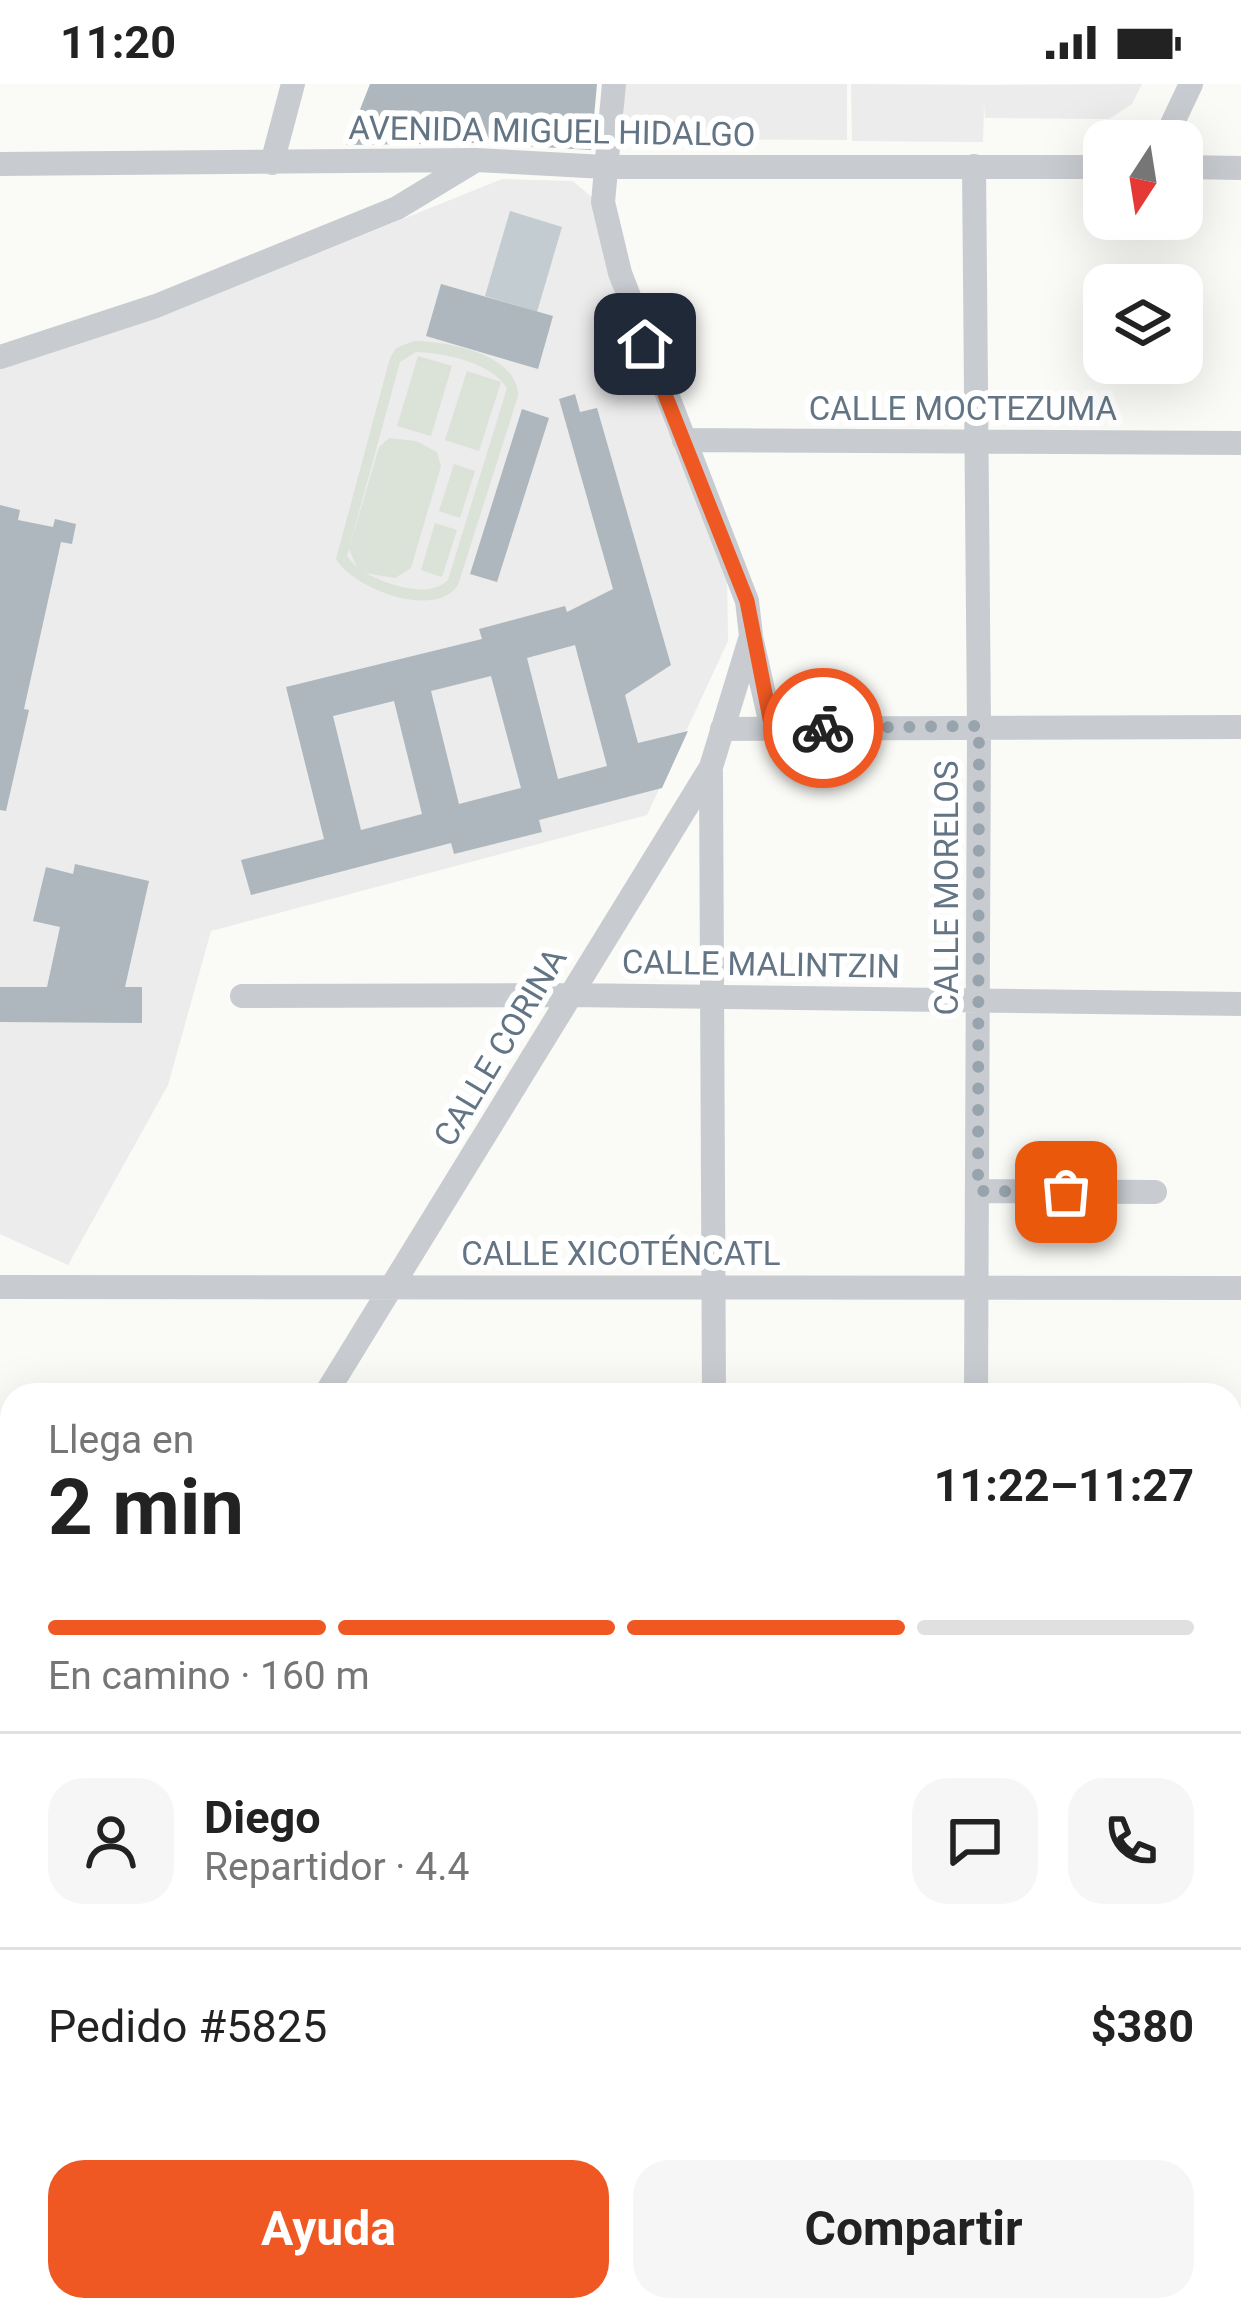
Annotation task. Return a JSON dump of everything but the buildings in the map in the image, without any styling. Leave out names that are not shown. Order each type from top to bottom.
[{"type":"street","points":[[272,164],[293,84]]},
{"type":"street","points":[[614,84],[603,202],[620,273],[747,601],[772,729]]},
{"type":"street","points":[[1174,120],[1191,84]]},
{"type":"street","points":[[0,357],[156,306],[397,208],[476,160]]},
{"type":"street","name":"AVENIDA MIGUEL HIDALGO","points":[[0,164],[476,160],[605,167],[1083,166]]},
{"type":"street","name":"CALLE MORELOS","points":[[974,166],[980,999],[976,1383]]},
{"type":"street","points":[[1203,167],[1241,168]]},
{"type":"street","name":"CALLE MOCTEZUMA","points":[[684,440],[1241,442]]},
{"type":"street","name":"CALLE CORINA","points":[[333,1383],[711,767],[751,636]]},
{"type":"street","points":[[722,729],[1241,727]]},
{"type":"street","points":[[711,767],[714,1383]]},
{"type":"street","name":"CALLE MALINTZIN","points":[[242,996],[568,995],[1241,1004]]},
{"type":"street","points":[[978,1191],[1155,1192]]},
{"type":"street","name":"CALLE XICOTÉNCATL","points":[[0,1287],[1241,1288]]},
{"type":"shaded area","points":[[624,84],[847,84],[847,140],[624,139]]},
{"type":"shaded area","points":[[851,84],[1142,84],[1132,104],[1109,119],[985,118],[984,102],[983,142],[852,141]]},
{"type":"shaded area","points":[[502,179],[573,181],[595,200],[617,305],[634,347],[627,365],[630,375],[645,371],[727,577],[728,641],[647,815],[211,931],[168,1085],[68,1265],[0,1234],[0,367],[155,319]]},
{"type":"shaded area","points":[[510,211],[562,227],[537,312],[485,296]]},
{"type":"shaded area","points":[[414,341],[478,353],[506,370],[518,396],[458,585],[432,600],[376,590],[336,559],[396,348]],"holes":[[[416,352],[478,365],[507,388],[448,580],[430,589],[396,585],[365,573],[395,578],[411,568],[441,466],[437,452],[416,441],[389,438],[379,447],[349,549],[357,568],[347,556],[400,362]]]},
{"type":"shaded area","points":[[418,356],[452,366],[431,436],[397,426]]},
{"type":"shaded area","points":[[467,371],[501,382],[479,451],[445,440]]},
{"type":"shaded area","points":[[454,464],[475,471],[460,518],[439,511]]},
{"type":"shaded area","points":[[435,523],[457,530],[442,577],[421,570]]},
{"type":"way so far","points":[[823,728],[979,726],[978,1191],[1066,1192]]},
{"type":"route","points":[[645,344],[747,601],[772,729],[823,728]]}]
